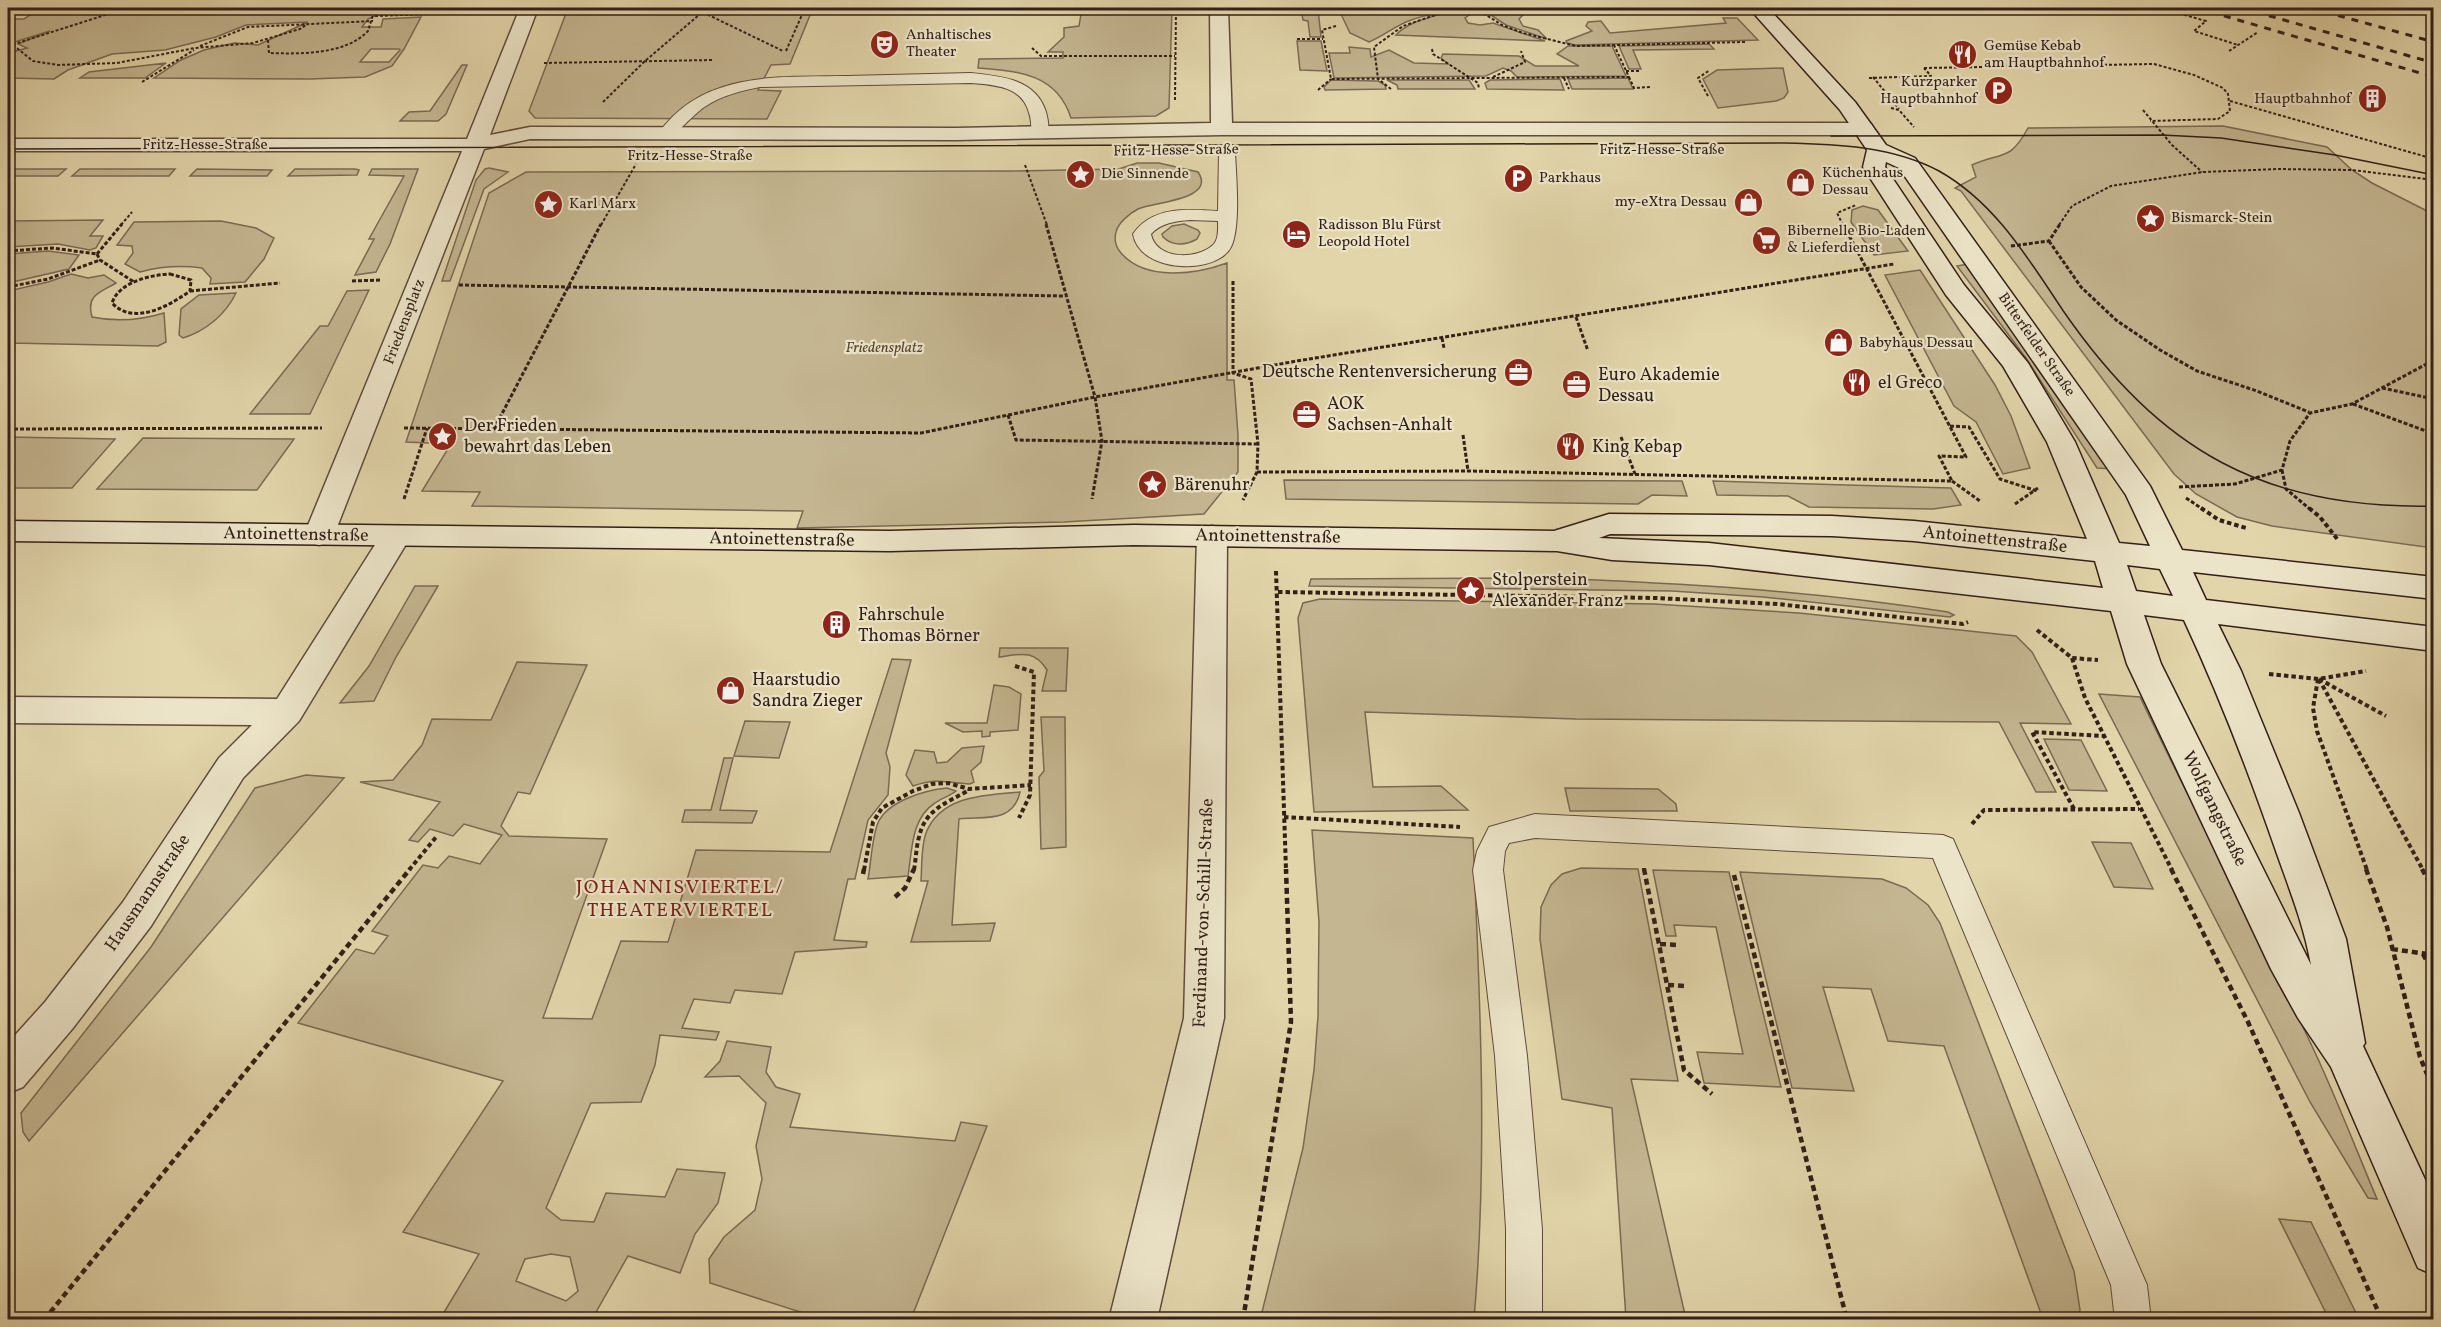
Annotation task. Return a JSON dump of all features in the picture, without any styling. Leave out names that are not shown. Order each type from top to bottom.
[{"type":"street","name":"Friedensplatz","points":[[319,535],[364,428],[529,8]]},
{"type":"street","points":[[1218,8],[1222,129]]},
{"type":"street","name":"Bitterfelder Straße","points":[[1758,8],[1848,106],[1863,129],[1867,150],[1874,167],[1955,290],[2015,363],[2031,388],[2078,479],[2107,552]]},
{"type":"street","name":"Fritz-Hesse-Straße","points":[[8,145],[475,146],[530,133],[1040,132],[1222,129],[1863,129]]},
{"type":"street","name":"Fritz-Hesse-Straße","points":[[475,146],[510,155],[522,155]]},
{"type":"street","name":"Bitterfelder Straße","points":[[1867,150],[1907,163],[2140,492],[2173,560]]},
{"type":"street","name":"Fritz-Hesse-Straße","points":[[1204,151],[1250,151]]},
{"type":"street","name":"Antoinettenstraße","points":[[1557,541],[1609,524],[1832,526],[1914,531],[2433,588]]},
{"type":"street","name":"Antoinettenstraße","points":[[8,531],[891,542],[1052,536],[1557,541],[1612,550],[1709,554],[2433,639]]},
{"type":"street","name":"Hausmannstraße","points":[[8,1073],[59,1015],[137,914],[231,768],[286,712],[396,536]]},
{"type":"street","name":"Ferdinand-von-Schill-Straße","points":[[1133,1320],[1204,1018],[1212,536]]},
{"type":"street","name":"Wolfgangstraße","points":[[2107,552],[2144,664],[2285,957],[2312,1005],[2346,1054],[2433,1252]]},
{"type":"street","name":"Wolfgangstraße","points":[[2173,560],[2242,715],[2326,939],[2346,1054]]},
{"type":"street","points":[[8,710],[286,712]]},
{"type":"lane","points":[[666,134],[683,115],[702,101],[724,91],[760,82],[959,78],[996,81],[1026,92],[1037,105],[1040,132]]},
{"type":"lane","points":[[1226,216],[1227,151]]},
{"type":"lane","points":[[1524,1320],[1524,1229],[1511,1056],[1488,870],[1491,851],[1499,835],[1535,826],[1943,847],[2129,1285],[2133,1320]]},
{"type":"path","points":[[8,46],[127,8]]},
{"type":"path","points":[[268,40],[269,53],[288,54],[316,51],[349,43],[366,33],[375,16],[375,8]]},
{"type":"path","points":[[694,8],[786,52]]},
{"type":"path","points":[[571,133],[645,61],[707,8]]},
{"type":"path","points":[[783,59],[805,8]]},
{"type":"path","points":[[1174,108],[1176,8]]},
{"type":"path","points":[[1378,79],[1374,47],[1403,26],[1456,8]]},
{"type":"path","points":[[1475,8],[1502,25],[1553,42],[1576,46],[1789,40]]},
{"type":"path","points":[[1544,13],[1547,8]]},
{"type":"path","points":[[2160,8],[2206,21],[2194,31],[2238,45]]},
{"type":"path","points":[[375,16],[431,14]]},
{"type":"path","points":[[142,82],[195,48],[248,27],[373,21]]},
{"type":"path","points":[[12,45],[33,61],[58,65],[117,63],[195,48],[253,44],[306,25]]},
{"type":"path","points":[[1331,79],[1322,30],[1336,26]]},
{"type":"path","points":[[2229,51],[2258,32]]},
{"type":"path","points":[[1297,39],[1324,39]]},
{"type":"path","points":[[1715,43],[1720,49]]},
{"type":"path","points":[[1614,45],[1634,88],[1650,87]]},
{"type":"path","points":[[1032,48],[1041,56],[1175,56]]},
{"type":"path","points":[[1432,49],[1433,54],[1478,83],[1479,89]]},
{"type":"path","points":[[1490,78],[1525,62],[1521,51]]},
{"type":"path","points":[[507,64],[714,60]]},
{"type":"path","points":[[1824,78],[1932,76],[1924,68],[2154,64],[2172,68],[2217,85],[2228,94],[2230,111],[2218,119],[2150,121]]},
{"type":"path","points":[[1626,71],[1641,70]]},
{"type":"path","points":[[1708,96],[1698,78],[1710,70]]},
{"type":"path","points":[[1318,90],[1331,79],[1629,77]]},
{"type":"path","points":[[1873,77],[1899,110]]},
{"type":"path","points":[[1564,78],[1569,89]]},
{"type":"path","points":[[1378,79],[1391,89]]},
{"type":"path","points":[[2230,101],[2433,159]]},
{"type":"path","points":[[2143,110],[2172,145],[2203,172]]},
{"type":"path","points":[[1023,155],[1026,174],[1052,240],[1065,296],[1095,397],[1102,441],[1091,509]]},
{"type":"path","points":[[494,429],[609,209],[641,156]]},
{"type":"path","points":[[2005,247],[2049,241],[2072,206],[2111,186],[2203,172],[2352,170],[2433,180]]},
{"type":"path","points":[[1858,204],[1837,213],[1966,457],[1939,456],[1952,481],[1984,504]]},
{"type":"path","points":[[98,254],[132,212]]},
{"type":"path","points":[[2049,241],[2080,287],[2116,320],[2160,350],[2197,371],[2258,391],[2310,413],[2352,404],[2433,360]]},
{"type":"path","points":[[8,251],[52,248],[98,254]]},
{"type":"path","points":[[98,254],[100,260],[134,282]]},
{"type":"path","points":[[8,287],[48,279],[100,260]]},
{"type":"path","points":[[8,429],[427,428],[921,433],[1095,397],[1898,263]]},
{"type":"path","points":[[190,291],[191,280],[181,274],[160,274],[134,282],[115,294],[112,303],[116,309],[123,312],[141,313],[160,309],[190,291],[280,283]]},
{"type":"path","points":[[1233,275],[1233,373]]},
{"type":"path","points":[[419,284],[568,289],[1065,296]]},
{"type":"path","points":[[1576,317],[1588,351]]},
{"type":"path","points":[[1442,338],[1444,348]]},
{"type":"path","points":[[2427,364],[2433,368]]},
{"type":"path","points":[[1233,373],[1251,379],[1258,444],[1257,472],[1242,504]]},
{"type":"path","points":[[2381,387],[2433,399]]},
{"type":"path","points":[[2352,404],[2433,434]]},
{"type":"path","points":[[2310,413],[2290,441],[2282,470],[2286,489],[2320,517],[2344,548]]},
{"type":"path","points":[[1008,416],[1016,440],[1258,444]]},
{"type":"path","points":[[1950,426],[1969,427],[2000,479],[2036,491]]},
{"type":"path","points":[[415,502],[403,502],[427,428]]},
{"type":"path","points":[[1463,435],[1468,471]]},
{"type":"path","points":[[1621,437],[1635,474]]},
{"type":"path","points":[[2249,529],[2219,520],[2172,490],[2186,485],[2235,484],[2282,470]]},
{"type":"path","points":[[1257,472],[1468,471],[1952,481]]},
{"type":"path","points":[[1243,1320],[1291,1022],[1276,575]]},
{"type":"path","points":[[1278,592],[1677,599],[1777,604],[1963,624],[1970,621]]},
{"type":"path","points":[[2035,629],[2072,658],[2144,664]]},
{"type":"path","points":[[2072,658],[2085,698],[2248,1022],[2382,1320]]},
{"type":"path","points":[[1015,666],[1034,672],[1030,795],[1019,818]]},
{"type":"path","points":[[2318,679],[2386,716]]},
{"type":"path","points":[[2318,679],[2433,891]]},
{"type":"path","points":[[2318,679],[2313,708],[2317,731],[2349,827],[2377,897],[2420,1057],[2433,1091]]},
{"type":"path","points":[[2074,809],[2032,732],[2104,736]]},
{"type":"path","points":[[863,874],[873,822],[882,808],[913,791],[932,784],[948,783],[969,789],[1030,785]]},
{"type":"path","points":[[895,897],[906,889],[913,879],[921,829],[927,816],[937,807],[969,789]]},
{"type":"path","points":[[1943,847],[1952,847],[1984,810],[2139,809]]},
{"type":"path","points":[[1284,817],[1377,824],[1470,827],[1499,835]]},
{"type":"path","points":[[1637,831],[1684,1070],[1712,1094]]},
{"type":"path","points":[[44,1320],[437,836]]},
{"type":"path","points":[[1724,836],[1847,1320]]},
{"type":"path","points":[[1660,944],[1677,945]]},
{"type":"path","points":[[2392,949],[2433,955]]},
{"type":"path","points":[[2422,954],[2433,975]]},
{"type":"path","points":[[1668,985],[1685,986]]},
{"type":"green space","points":[[41,8],[426,8],[423,12],[387,14],[384,12],[368,19],[362,27],[381,27],[383,19],[421,17],[392,66],[365,77],[310,79],[154,78],[181,60],[204,50],[234,43],[258,45],[308,22],[246,25],[216,37],[165,50],[112,54],[68,70],[54,79],[8,78],[8,47],[10,46],[12,52],[27,48],[18,44],[50,31],[8,44],[8,19],[24,19]],"holes":[[[371,49],[399,49],[389,62],[360,62]]]},
{"type":"green space","points":[[568,8],[813,8],[790,64],[771,65],[758,90],[781,91],[767,119],[535,118],[529,111]]},
{"type":"green space","points":[[1082,8],[1172,8],[1169,108],[1156,116],[1071,118],[1065,103],[1056,92],[1035,78],[1008,71],[978,68],[979,59],[1063,58],[1063,52],[1048,52],[1064,37],[1064,28],[1079,26]]},
{"type":"green space","points":[[1338,8],[1359,11],[1359,8],[1452,8],[1406,22],[1369,42],[1350,33]]},
{"type":"green space","points":[[1458,8],[1472,8],[1481,13],[1471,14],[1465,18],[1468,23],[1480,25],[1493,23],[1545,41],[1396,35],[1417,21]]},
{"type":"green space","points":[[1480,8],[1506,8],[1524,14],[1519,19],[1523,26],[1538,30],[1547,39],[1506,25]]},
{"type":"green space","points":[[1301,9],[1318,9],[1321,37],[1310,37],[1308,21],[1303,20]]},
{"type":"green space","points":[[1723,18],[1737,18],[1758,40],[1575,45],[1566,41],[1592,31],[1586,26],[1588,22],[1601,21],[1610,33],[1726,23]]},
{"type":"green space","points":[[1297,41],[1321,41],[1327,71],[1300,70]]},
{"type":"green space","points":[[1709,44],[1714,49],[1633,50],[1641,69],[1629,69],[1619,46]]},
{"type":"green space","points":[[1568,46],[1612,46],[1626,76],[1517,77],[1511,71],[1503,68],[1486,76],[1334,78],[1329,53],[1350,53],[1349,47],[1370,49],[1371,57],[1389,50],[1414,63],[1448,64],[1441,58],[1443,54],[1519,56],[1535,66],[1579,66],[1557,54]]},
{"type":"green space","points":[[166,63],[145,78],[80,78],[89,72]]},
{"type":"green space","points":[[462,65],[467,65],[446,114],[438,121],[400,121],[409,112],[430,111]]},
{"type":"green space","points":[[1783,68],[1788,92],[1784,98],[1776,101],[1718,108],[1703,79],[1717,70]]},
{"type":"green space","points":[[1628,78],[1633,89],[1572,89],[1568,79]]},
{"type":"green space","points":[[1560,79],[1564,90],[1487,89],[1485,83],[1490,80]]},
{"type":"green space","points":[[1331,80],[1378,81],[1385,85],[1386,89],[1325,90],[1324,87]]},
{"type":"green space","points":[[1387,80],[1469,80],[1475,89],[1398,89],[1397,85]]},
{"type":"green space","points":[[2223,126],[2327,147],[2352,170],[2372,183],[2433,214],[2433,548],[2272,526],[2237,517],[2196,494],[2174,474],[1961,191],[1955,188],[1976,177],[1972,165],[2010,151],[2028,128]]},
{"type":"green space","name":"Friedensplatz","points":[[1137,163],[1159,163],[1198,172],[1201,181],[1199,189],[1191,194],[1138,209],[1128,216],[1119,225],[1115,235],[1121,253],[1132,262],[1158,272],[1187,272],[1227,263],[1227,380],[1234,380],[1238,472],[1204,514],[1064,522],[797,528],[803,511],[472,506],[480,492],[422,491],[451,444],[406,442],[489,193],[526,172],[1011,171],[1119,169]]},
{"type":"green space","points":[[8,169],[66,169],[58,176],[8,176]]},
{"type":"green space","points":[[80,169],[175,169],[169,176],[72,176]]},
{"type":"green space","points":[[197,169],[272,170],[267,176],[190,176]]},
{"type":"green space","points":[[295,169],[359,170],[357,175],[288,176]]},
{"type":"green space","points":[[372,169],[418,169],[390,244],[376,272],[355,275],[374,239],[369,239],[404,176],[369,175]]},
{"type":"green space","points":[[485,169],[508,172],[484,189],[450,281],[442,281],[476,180]]},
{"type":"green space","points":[[1863,206],[1878,210],[1908,251],[1874,255],[1851,222],[1852,210]]},
{"type":"green space","points":[[103,220],[90,236],[103,236],[96,248],[90,250],[58,244],[8,247],[8,221]]},
{"type":"green space","points":[[221,221],[256,228],[274,238],[264,259],[245,282],[210,284],[211,278],[202,268],[194,267],[163,267],[140,272],[125,264],[133,253],[132,246],[117,245],[134,222]]},
{"type":"green space","points":[[1184,224],[1198,230],[1200,233],[1197,239],[1179,244],[1163,237],[1162,234],[1172,226]]},
{"type":"green space","points":[[48,251],[79,255],[69,269],[8,283],[8,254]]},
{"type":"green space","points":[[1968,264],[2112,469],[2097,468],[2026,358],[1957,266]]},
{"type":"green space","points":[[1920,270],[1995,385],[2011,416],[2030,468],[2003,474],[1976,422],[1954,406],[1885,275]]},
{"type":"green space","points":[[71,274],[88,278],[104,275],[116,283],[99,292],[92,299],[92,317],[128,320],[164,313],[166,342],[158,346],[8,343],[8,291]]},
{"type":"green space","points":[[369,290],[310,414],[250,414],[320,326],[328,326],[347,291]]},
{"type":"green space","points":[[236,293],[221,315],[207,326],[183,338],[179,335],[181,309],[199,295]]},
{"type":"green space","points":[[8,437],[115,439],[72,488],[8,488]]},
{"type":"green space","points":[[143,438],[294,439],[257,490],[97,489]]},
{"type":"green space","points":[[1284,480],[1682,481],[1687,496],[1652,495],[1638,504],[1286,499]]},
{"type":"green space","points":[[1713,481],[1951,488],[1961,505],[1933,509],[1809,507],[1788,496],[1717,495]]},
{"type":"green space","points":[[1546,578],[1647,582],[1798,593],[1948,612],[1954,615],[1950,617],[1763,597],[1672,591],[1309,586],[1311,579]]},
{"type":"green space","points":[[415,586],[438,586],[396,657],[374,701],[340,703],[369,666]]},
{"type":"green space","points":[[1320,599],[1654,604],[1799,613],[2016,636],[2032,652],[2071,724],[2020,723],[2056,792],[2036,792],[1999,722],[1576,719],[1365,712],[1373,787],[1441,786],[1468,810],[1314,812],[1298,618],[1303,603]]},
{"type":"green space","points":[[1000,648],[1068,648],[1066,691],[1042,691],[1047,670],[1042,663],[1026,654],[999,657]]},
{"type":"green space","points":[[892,659],[911,660],[886,753],[890,767],[888,795],[868,820],[855,879],[848,879],[834,940],[867,942],[866,947],[795,952],[782,994],[735,990],[730,1003],[694,999],[682,1028],[719,1032],[716,1040],[660,1035],[655,1065],[641,1102],[591,1103],[546,1208],[561,1220],[594,1222],[606,1193],[665,1197],[677,1169],[725,1173],[718,1203],[695,1234],[680,1273],[628,1256],[592,1319],[440,1319],[479,1254],[403,1232],[503,1081],[298,1023],[356,949],[374,954],[388,936],[372,931],[423,865],[438,868],[449,856],[480,864],[502,835],[464,824],[453,836],[430,829],[418,842],[409,840],[440,802],[360,782],[393,780],[422,745],[432,719],[491,720],[517,662],[587,665],[530,794],[518,792],[501,826],[509,836],[607,839],[543,1018],[592,1019],[621,941],[668,942],[696,850],[830,852]],"holes":[[[551,1254],[570,1257],[578,1291],[566,1301],[516,1281],[525,1259]]]},
{"type":"green space","points":[[994,685],[1009,687],[1021,694],[1018,730],[990,732],[990,736],[982,737],[982,731],[963,732],[945,723],[987,723]]},
{"type":"green space","points":[[2099,694],[2140,697],[2311,1044],[2377,1199],[2368,1198],[2310,1102]]},
{"type":"green space","points":[[1041,717],[1065,717],[1066,847],[1041,849],[1039,777],[1044,771]]},
{"type":"green space","points":[[745,721],[790,722],[779,758],[734,756]]},
{"type":"green space","points":[[2044,739],[2081,740],[2107,791],[2069,790]]},
{"type":"green space","points":[[984,746],[981,762],[971,771],[974,782],[970,784],[935,781],[913,786],[906,775],[915,750],[934,752],[937,763],[947,762],[962,748]]},
{"type":"green space","points":[[724,758],[733,758],[720,810],[757,811],[752,823],[682,822],[685,810],[711,810]]},
{"type":"green space","points":[[306,775],[344,778],[29,1141],[23,1132],[21,1113],[151,947],[255,788]]},
{"type":"green space","points":[[947,788],[956,791],[927,809],[917,826],[908,876],[868,879],[874,835],[883,815],[908,798]]},
{"type":"green space","points":[[1565,788],[1658,789],[1676,804],[1677,811],[1570,811]]},
{"type":"green space","points":[[1020,792],[1011,809],[1004,814],[987,818],[959,819],[952,925],[995,923],[990,941],[911,942],[928,881],[921,881],[922,850],[924,838],[933,820],[953,804],[966,799]]},
{"type":"green space","points":[[1312,830],[1473,838],[1482,1139],[1474,1319],[1260,1320],[1303,1148],[1314,1070],[1318,1016],[1319,922]]},
{"type":"green space","points":[[2092,842],[2131,843],[2153,889],[2114,887]]},
{"type":"green space","points":[[1581,868],[1638,869],[1678,1081],[1631,1079],[1686,1319],[1626,1319],[1612,1108],[1562,1099],[1540,939],[1541,907],[1551,885],[1562,874]]},
{"type":"green space","points":[[1653,870],[1729,872],[1781,1087],[1704,1083],[1697,1052],[1743,1054],[1716,927],[1674,925],[1676,936],[1666,936]]},
{"type":"green space","points":[[1740,872],[1882,879],[1906,888],[1928,905],[1940,923],[2074,1271],[2080,1310],[2078,1319],[2043,1319],[1944,1046],[1888,1041],[1871,989],[1823,987],[1854,1091],[1792,1088]]},
{"type":"green space","points":[[727,1041],[771,1047],[766,1072],[776,1087],[800,1094],[790,1127],[955,1141],[961,1122],[987,1126],[911,1319],[822,1319],[710,1283],[709,1259],[724,1237],[755,1210],[762,1179],[756,1146],[766,1103],[739,1076],[705,1077],[720,1061]]},
{"type":"green space","points":[[2279,1219],[2311,1222],[2359,1319],[2329,1319]]},
{"type":"tram line","points":[[1831,136],[2162,135],[2221,138],[2335,155],[2434,175]]},
{"type":"tram line","points":[[8,149],[1784,143],[1863,148],[1883,151],[1921,163],[1939,171],[1978,199],[2010,234],[2100,360],[2138,401],[2178,435],[2221,462],[2268,483],[2318,497],[2373,504],[2434,506]]},
{"type":"railway","points":[[2197,8],[2434,77]]},
{"type":"railway","points":[[2242,8],[2434,63]]},
{"type":"railway","points":[[2311,8],[2434,42]]},
{"type":"place","name":"Anhaltisches Theater","points":[[885,44]]},
{"type":"place","name":"Gemüse Kebab am Hauptbahnhof","points":[[1963,55]]},
{"type":"place","name":"Kurzparker Hauptbahnhof","points":[[1998,91]]},
{"type":"place","name":"Hauptbahnhof","points":[[2372,99]]},
{"type":"place","name":"Die Sinnende","points":[[1080,174]]},
{"type":"place","name":"Parkhaus","points":[[1518,178]]},
{"type":"place","name":"Küchenhaus Dessau","points":[[1801,182]]},
{"type":"place","name":"my-eXtra Dessau","points":[[1748,202]]},
{"type":"place","name":"Karl Marx","points":[[548,204]]},
{"type":"place","name":"Bismarck-Stein","points":[[2150,218]]},
{"type":"place","name":"Radisson Blu Fürst Leopold Hotel","points":[[1297,234]]},
{"type":"place","name":"Bibernelle Bio-Laden & Lieferdienst","points":[[1766,240]]},
{"type":"place","name":"Babyhaus Dessau","points":[[1838,343]]},
{"type":"place","name":"Deutsche Rentenversicherung","points":[[1518,372]]},
{"type":"place","name":"el Greco","points":[[1857,383]]},
{"type":"place","name":"Euro Akademie Dessau","points":[[1577,385]]},
{"type":"place","name":"AOK Sachsen-Anhalt","points":[[1306,414]]},
{"type":"place","name":"Der Frieden bewahrt das Leben","points":[[443,436]]},
{"type":"place","name":"King Kebap","points":[[1571,447]]},
{"type":"place","name":"Bärenuhr","points":[[1153,485]]},
{"type":"place","name":"Stolperstein Alexander Franz","points":[[1471,590]]},
{"type":"place","name":"Fahrschule Thomas Börner","points":[[837,625]]},
{"type":"place","name":"Haarstudio Sandra Zieger","points":[[731,690]]},
{"type":"district","name":"JOHANNISVIERTEL/ THEATERVIERTEL","points":[[680,900]]}]
